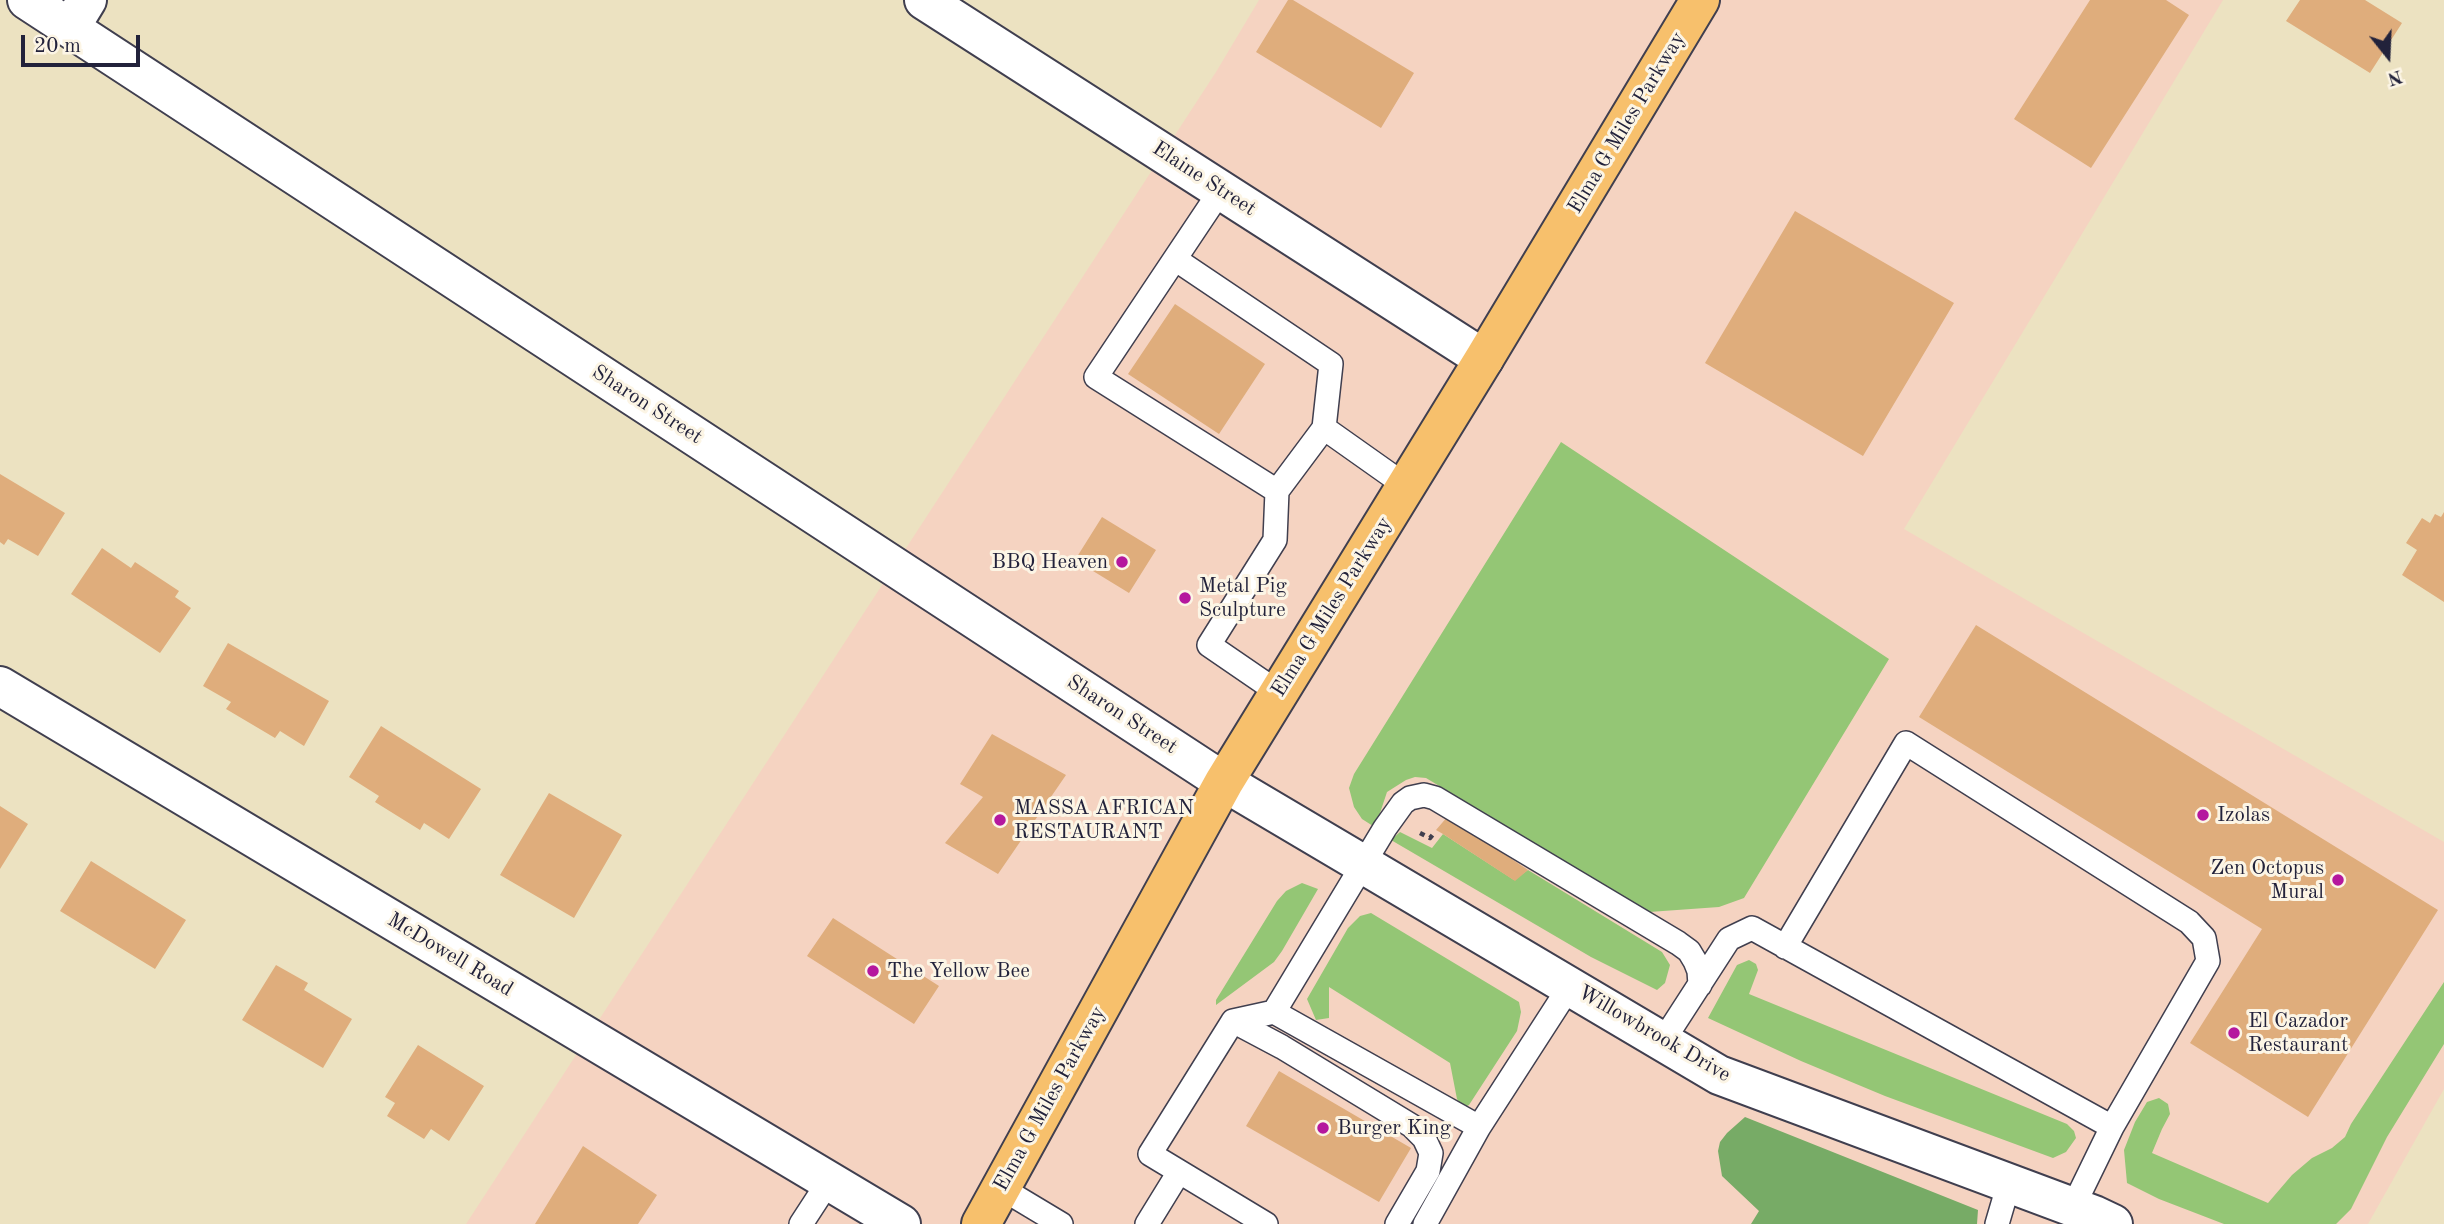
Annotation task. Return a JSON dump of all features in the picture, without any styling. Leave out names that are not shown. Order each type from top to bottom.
[{"type":"main road","name":"Elma G Miles Parkway","points":[[981,1224],[1224,782],[1484,359],[1700,0]]},
{"type":"street","name":"Sharon Street","points":[[27,0],[79,14],[1224,782]]},
{"type":"street","name":"Elaine Street","points":[[924,0],[1484,359]]},
{"type":"street","name":"McDowell Road","points":[[0,686],[901,1224]]},
{"type":"street","name":"Willowbrook Drive","points":[[1224,782],[1719,1075],[2113,1224]]},
{"type":"lane","points":[[1221,190],[1096,377],[1277,491]]},
{"type":"lane","points":[[1175,260],[1331,363],[1324,428],[1277,491],[1275,540],[1209,645],[1279,693]]},
{"type":"lane","points":[[1324,428],[1406,486]]},
{"type":"lane","points":[[1785,947],[1906,743],[2189,922],[2204,938],[2208,961],[2112,1127],[2073,1207]]},
{"type":"lane","points":[[1274,1012],[1403,803],[1410,797],[1424,795],[1435,798],[1678,943],[1689,951],[1695,961],[1700,985]]},
{"type":"lane","points":[[1663,1041],[1729,939],[1752,928],[2112,1127]]},
{"type":"lane","points":[[1425,1224],[1479,1127],[1570,986]]},
{"type":"lane","points":[[1266,1224],[1150,1154],[1233,1021],[1274,1012],[1479,1127]]},
{"type":"lane","points":[[1233,1021],[1282,1047],[1412,1126],[1424,1138],[1431,1153],[1428,1171],[1397,1224]]},
{"type":"lane","points":[[1147,1224],[1179,1172]]},
{"type":"lane","points":[[801,1224],[829,1181]]},
{"type":"lane","points":[[1997,1224],[2009,1183]]},
{"type":"lane","points":[[1000,1188],[1061,1224]]},
{"type":"shaded area","points":[[1259,0],[2223,0],[1904,529],[2444,842],[2444,1089],[2368,1224],[466,1224],[1216,72]]},
{"type":"green space","points":[[1561,442],[1889,659],[1744,898],[1719,907],[1649,912],[1426,778],[1406,780],[1387,792],[1373,826],[1362,819],[1354,807],[1349,788],[1354,774]]},
{"type":"green space","points":[[1400,832],[1432,848],[1443,834],[1514,880],[1528,870],[1662,952],[1670,965],[1665,983],[1657,990],[1591,957],[1391,840]]},
{"type":"green space","points":[[1302,883],[1318,889],[1282,951],[1274,962],[1216,1005],[1216,1000],[1277,901],[1286,891]]},
{"type":"green space","points":[[1371,913],[1519,1002],[1521,1012],[1517,1031],[1469,1105],[1463,1108],[1457,1099],[1450,1063],[1329,987],[1329,1018],[1316,1020],[1307,999],[1348,928],[1360,916]]},
{"type":"green space","points":[[1749,960],[1756,964],[1758,970],[1749,994],[2067,1124],[2074,1131],[2076,1138],[2066,1152],[2053,1158],[1885,1096],[1708,1018],[1737,965]]},
{"type":"green space","points":[[2444,982],[2444,1044],[2387,1137],[2351,1209],[2336,1224],[2224,1224],[2159,1199],[2127,1183],[2124,1150],[2135,1122],[2147,1102],[2159,1098],[2168,1104],[2170,1114],[2152,1153],[2268,1203],[2292,1175],[2312,1158],[2332,1148],[2345,1137]]},
{"type":"green space","points":[[1745,1117],[1978,1210],[1977,1224],[1751,1224],[1759,1211],[1722,1176],[1718,1151],[1720,1142],[1727,1133]]},
{"type":"building","points":[[1288,0],[1293,0],[1414,73],[1381,128],[1256,52]]},
{"type":"building","points":[[2090,0],[2166,0],[2189,15],[2091,168],[2014,119]]},
{"type":"building","points":[[2300,0],[2365,0],[2402,23],[2370,73],[2286,21]]},
{"type":"building","points":[[1795,211],[1954,303],[1863,456],[1705,363]]},
{"type":"building","points":[[1175,304],[1265,364],[1219,434],[1128,374]]},
{"type":"building","points":[[0,474],[65,513],[38,556],[8,539],[4,545],[0,542]]},
{"type":"building","points":[[2444,512],[2444,602],[2402,575],[2417,550],[2406,543],[2422,518],[2430,523],[2435,514],[2441,517]]},
{"type":"building","points":[[1102,517],[1156,550],[1129,593],[1075,560]]},
{"type":"building","points":[[102,548],[131,568],[135,562],[179,591],[175,597],[191,608],[160,653],[71,594]]},
{"type":"building","points":[[1976,625],[2438,910],[2308,1117],[2190,1043],[2262,929],[1919,717]]},
{"type":"building","points":[[228,643],[329,701],[304,746],[280,731],[275,738],[226,709],[231,702],[203,686]]},
{"type":"building","points":[[381,726],[481,789],[449,839],[424,823],[420,830],[375,802],[379,796],[349,777]]},
{"type":"building","name":"MASSA AFRICAN RESTAURANT","points":[[992,734],[1066,775],[998,874],[945,843],[983,797],[960,784]]},
{"type":"building","points":[[549,793],[622,835],[574,918],[500,875]]},
{"type":"building","points":[[0,806],[28,824],[0,869]]},
{"type":"building","points":[[1448,816],[1528,870],[1515,881],[1436,830]]},
{"type":"building","points":[[91,861],[186,920],[155,969],[60,911]]},
{"type":"building","name":"The Yellow Bee","points":[[833,918],[939,986],[914,1024],[807,956]]},
{"type":"building","points":[[276,965],[308,983],[304,990],[352,1019],[323,1068],[242,1020]]},
{"type":"building","points":[[418,1045],[484,1086],[449,1141],[431,1129],[424,1139],[387,1116],[395,1103],[385,1097]]},
{"type":"building","points":[[1279,1071],[1411,1148],[1379,1202],[1246,1126]]},
{"type":"building","points":[[583,1146],[657,1195],[638,1224],[535,1224]]},
{"type":"place","name":"BBQ Heaven","points":[[1122,562]]},
{"type":"place","name":"Metal Pig Sculpture","points":[[1185,598]]},
{"type":"place","name":"Izolas","points":[[2203,815]]},
{"type":"place","name":"MASSA AFRICAN RESTAURANT","points":[[1000,820]]},
{"type":"place","name":"Zen Octopus Mural","points":[[2338,880]]},
{"type":"place","name":"The Yellow Bee","points":[[873,971]]},
{"type":"place","name":"El Cazador Restaurant","points":[[2234,1033]]},
{"type":"place","name":"Burger King","points":[[1323,1128]]}]
